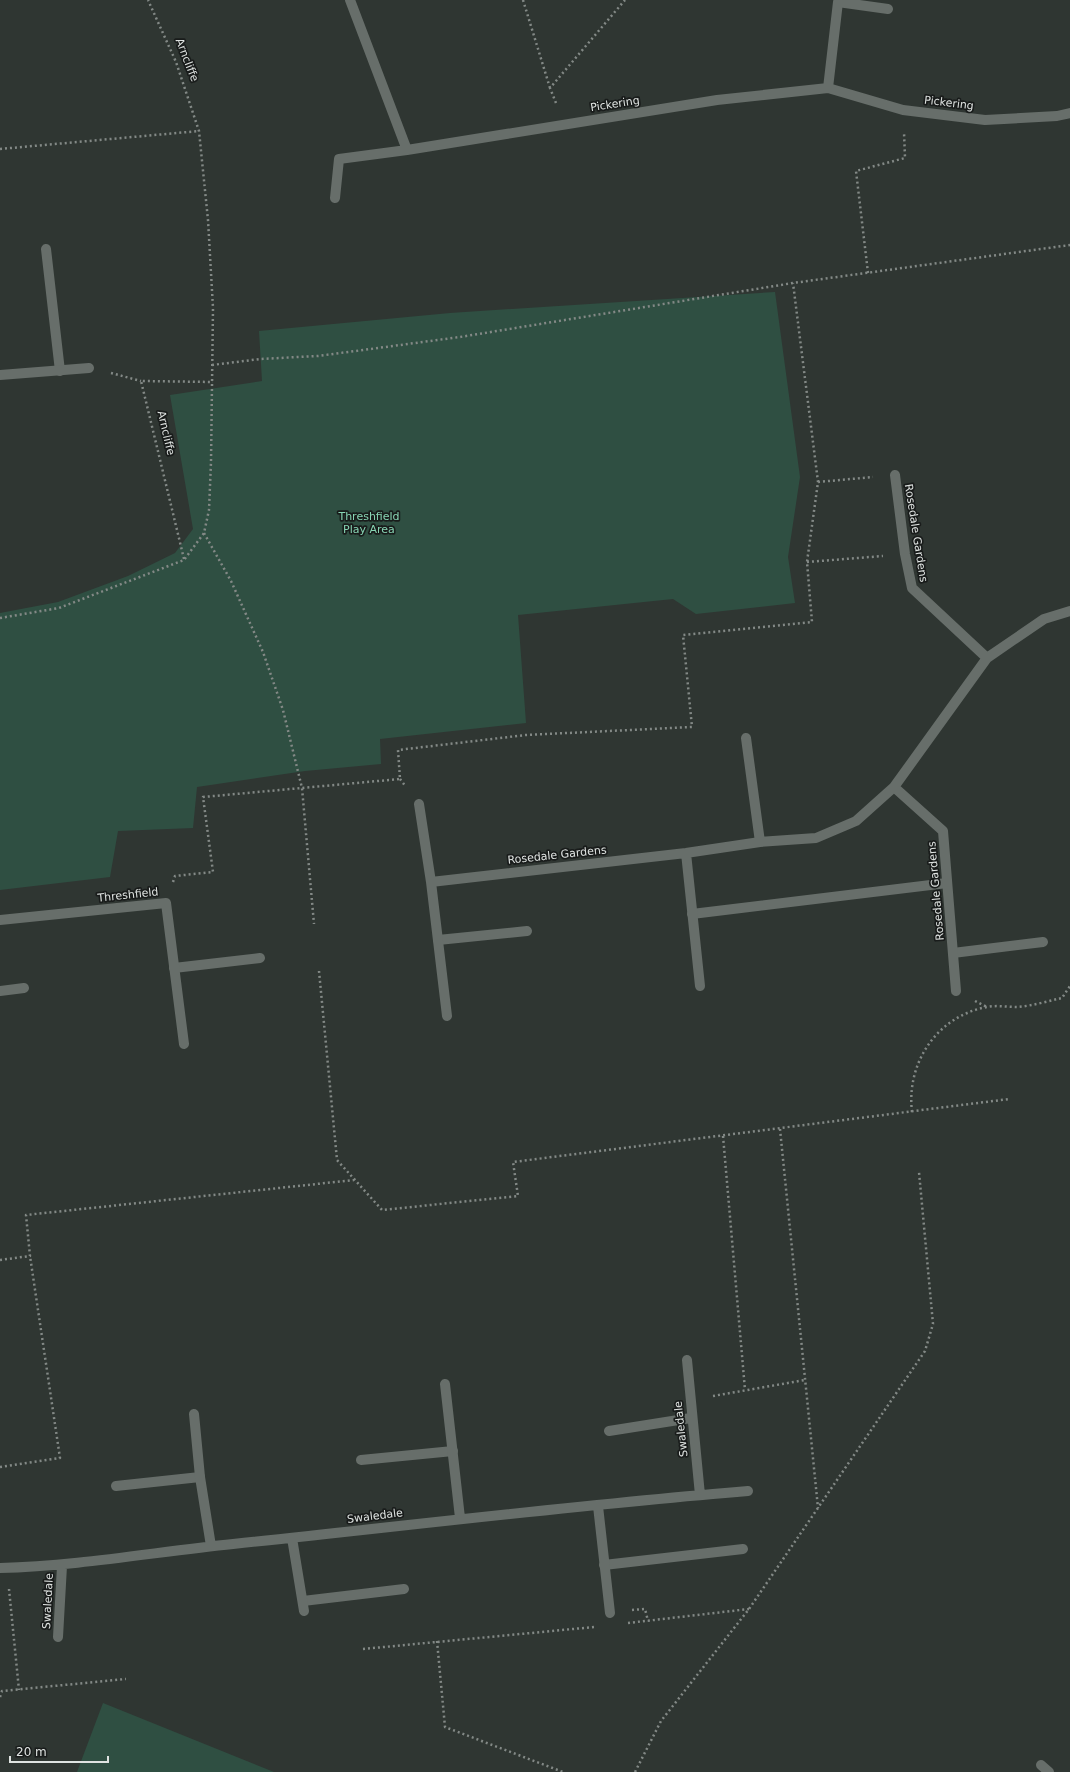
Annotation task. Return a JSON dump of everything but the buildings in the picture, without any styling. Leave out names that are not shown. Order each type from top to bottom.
[{"type":"street","points":[[350,0],[407,150]]},
{"type":"street","points":[[828,88],[838,2],[888,9]]},
{"type":"street","name":"Pickering","points":[[335,198],[339,159],[407,150],[717,100],[828,88],[903,110],[985,120],[1057,116],[1070,113]]},
{"type":"street","points":[[46,249],[60,371]]},
{"type":"street","points":[[0,375],[89,368]]},
{"type":"street","name":"Rosedale Gardens","points":[[895,475],[905,554],[912,588],[987,658]]},
{"type":"street","name":"Rosedale Gardens","points":[[431,882],[686,853],[760,842],[816,838],[856,821],[894,787],[987,658],[1044,619],[1070,611]]},
{"type":"street","points":[[746,738],[760,842]]},
{"type":"street","name":"Rosedale Gardens","points":[[894,787],[942,831],[956,991]]},
{"type":"street","points":[[419,804],[431,882],[447,1016]]},
{"type":"street","points":[[686,853],[700,986]]},
{"type":"street","points":[[692,914],[947,883]]},
{"type":"street","name":"Threshfield","points":[[0,920],[166,903],[184,1044]]},
{"type":"street","points":[[438,940],[527,930]]},
{"type":"street","points":[[953,953],[1043,942]]},
{"type":"street","points":[[174,968],[260,958]]},
{"type":"street","points":[[0,991],[24,988]]},
{"type":"street","name":"Swaledale","points":[[687,1360],[700,1495]]},
{"type":"street","points":[[445,1384],[460,1518]]},
{"type":"street","points":[[194,1414],[200,1477],[211,1546]]},
{"type":"street","points":[[609,1431],[692,1418]]},
{"type":"street","points":[[361,1460],[453,1451]]},
{"type":"street","points":[[116,1486],[200,1477]]},
{"type":"street","name":"Swaledale","points":[[4,1568],[62,1566],[211,1546],[460,1518],[748,1491]]},
{"type":"street","points":[[598,1506],[610,1613]]},
{"type":"street","points":[[292,1538],[304,1606],[404,1589]]},
{"type":"street","points":[[604,1565],[743,1549]]},
{"type":"street","name":"Swaledale","points":[[58,1638],[62,1566]]},
{"type":"street","points":[[1041,1765],[1049,1772]]},
{"type":"path","name":"Arncliffe","points":[[148,0],[176,62],[199,131],[210,257],[213,308],[213,382],[208,510],[204,533],[184,560]]},
{"type":"path","points":[[523,0],[550,88],[563,124]]},
{"type":"path","points":[[550,88],[625,0]]},
{"type":"path","points":[[868,273],[856,171],[905,158],[903,110]]},
{"type":"path","points":[[0,149],[199,131]]},
{"type":"path","points":[[212,365],[260,359],[318,356],[460,337],[793,283],[1070,246]]},
{"type":"path","points":[[166,903],[175,876],[213,872],[203,797],[400,779],[398,750],[526,735],[692,727],[683,635],[812,622],[807,562],[818,482],[793,283]]},
{"type":"path","points":[[89,368],[141,381],[213,382]]},
{"type":"path","name":"Arncliffe","points":[[141,381],[184,560]]},
{"type":"path","points":[[818,482],[895,475]]},
{"type":"path","points":[[204,533],[231,581],[263,652],[283,710],[302,788],[314,924]]},
{"type":"path","points":[[807,562],[905,554]]},
{"type":"path","points":[[0,618],[59,608],[184,560]]},
{"type":"path","points":[[319,971],[337,1160],[382,1210],[518,1196],[513,1162],[1009,1099]]},
{"type":"path","points":[[912,1112],[910,1096],[915,1068],[936,1034],[957,1017],[987,1007],[1018,1007],[1062,998],[1070,986]]},
{"type":"path","points":[[780,1128],[818,1508]]},
{"type":"path","points":[[723,1136],[746,1390]]},
{"type":"path","points":[[635,1772],[661,1721],[749,1609],[925,1351],[933,1324],[919,1172]]},
{"type":"path","points":[[0,1467],[60,1458],[30,1256],[26,1215],[355,1180]]},
{"type":"path","points":[[0,1260],[30,1256]]},
{"type":"path","points":[[690,1401],[805,1380]]},
{"type":"path","points":[[4,1568],[19,1690]]},
{"type":"path","points":[[625,1624],[749,1609]]},
{"type":"path","points":[[363,1649],[601,1626]]},
{"type":"path","points":[[437,1641],[445,1726],[563,1772]]},
{"type":"path","points":[[0,1697],[2,1691],[126,1679]]},
{"type":"green space","name":"Threshfield Play Area","points":[[775,292],[800,477],[788,557],[795,603],[696,614],[673,599],[518,615],[526,723],[380,739],[381,764],[305,771],[197,787],[193,828],[118,831],[110,877],[0,890],[0,613],[58,602],[128,576],[175,553],[193,529],[170,395],[262,381],[259,331],[450,313]]},
{"type":"green space","points":[[103,1703],[274,1772],[77,1772]]}]
